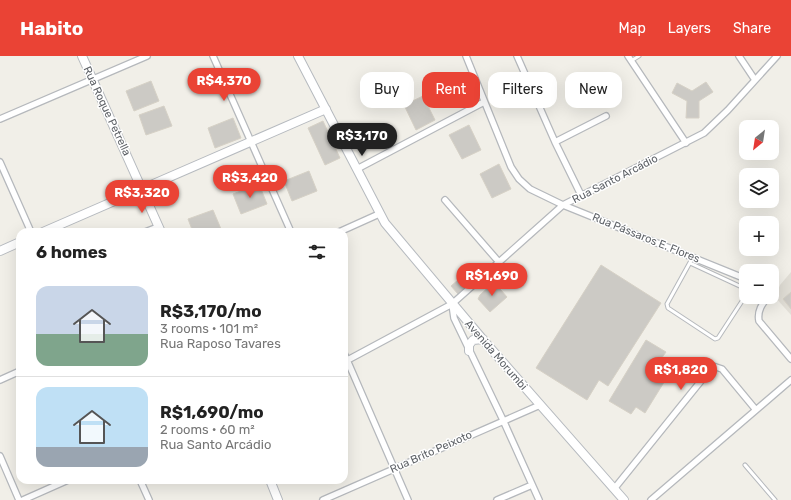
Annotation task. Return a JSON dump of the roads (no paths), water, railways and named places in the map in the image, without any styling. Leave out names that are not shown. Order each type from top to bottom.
[{"type":"street","name":"Rua Roque Petrella","points":[[82,56],[160,228]]},
{"type":"street","points":[[0,119],[147,56]]},
{"type":"street","points":[[213,56],[289,228]]},
{"type":"street","name":"Avenida Morumbi","points":[[298,56],[379,214],[452,304],[624,500]]},
{"type":"street","name":"Rua Pássaros E. Flores","points":[[466,56],[511,167],[519,179],[530,189],[563,205],[739,276]]},
{"type":"street","points":[[517,56],[555,142],[582,195]]},
{"type":"street","points":[[739,56],[755,80]]},
{"type":"street","name":"Rua Santo Arcádio","points":[[348,360],[452,304],[498,261],[563,205],[704,133],[777,56]]},
{"type":"street","points":[[630,58],[686,143]]},
{"type":"street","points":[[357,169],[484,102]]},
{"type":"street","points":[[52,228],[326,109]]},
{"type":"street","points":[[555,142],[606,116]]},
{"type":"street","points":[[0,162],[29,228]]},
{"type":"street","points":[[445,200],[498,261]]},
{"type":"street","points":[[348,228],[379,214]]},
{"type":"street","points":[[0,251],[16,244]]},
{"type":"street","points":[[452,304],[454,318],[504,420],[539,500]]},
{"type":"street","points":[[762,304],[760,307],[759,321],[791,359]]},
{"type":"street","points":[[469,351],[469,345],[473,340],[483,340]]},
{"type":"street","points":[[348,366],[408,500]]},
{"type":"street","points":[[614,489],[713,366],[722,368],[756,410]]},
{"type":"street","points":[[0,380],[16,373]]},
{"type":"street","points":[[651,500],[791,380]]},
{"type":"street","name":"Rua Brito Peixoto","points":[[323,500],[540,405]]},
{"type":"street","points":[[0,456],[19,500]]},
{"type":"street","points":[[23,500],[59,484]]},
{"type":"street","points":[[142,484],[149,500]]},
{"type":"street","points":[[272,484],[278,500]]},
{"type":"street","points":[[497,500],[532,484]]},
{"type":"lane","points":[[630,58],[639,56]]},
{"type":"lane","points":[[693,257],[667,306],[715,339],[719,336],[740,304]]},
{"type":"lane","points":[[690,263],[739,287]]},
{"type":"lane","points":[[745,465],[775,500]]}]
